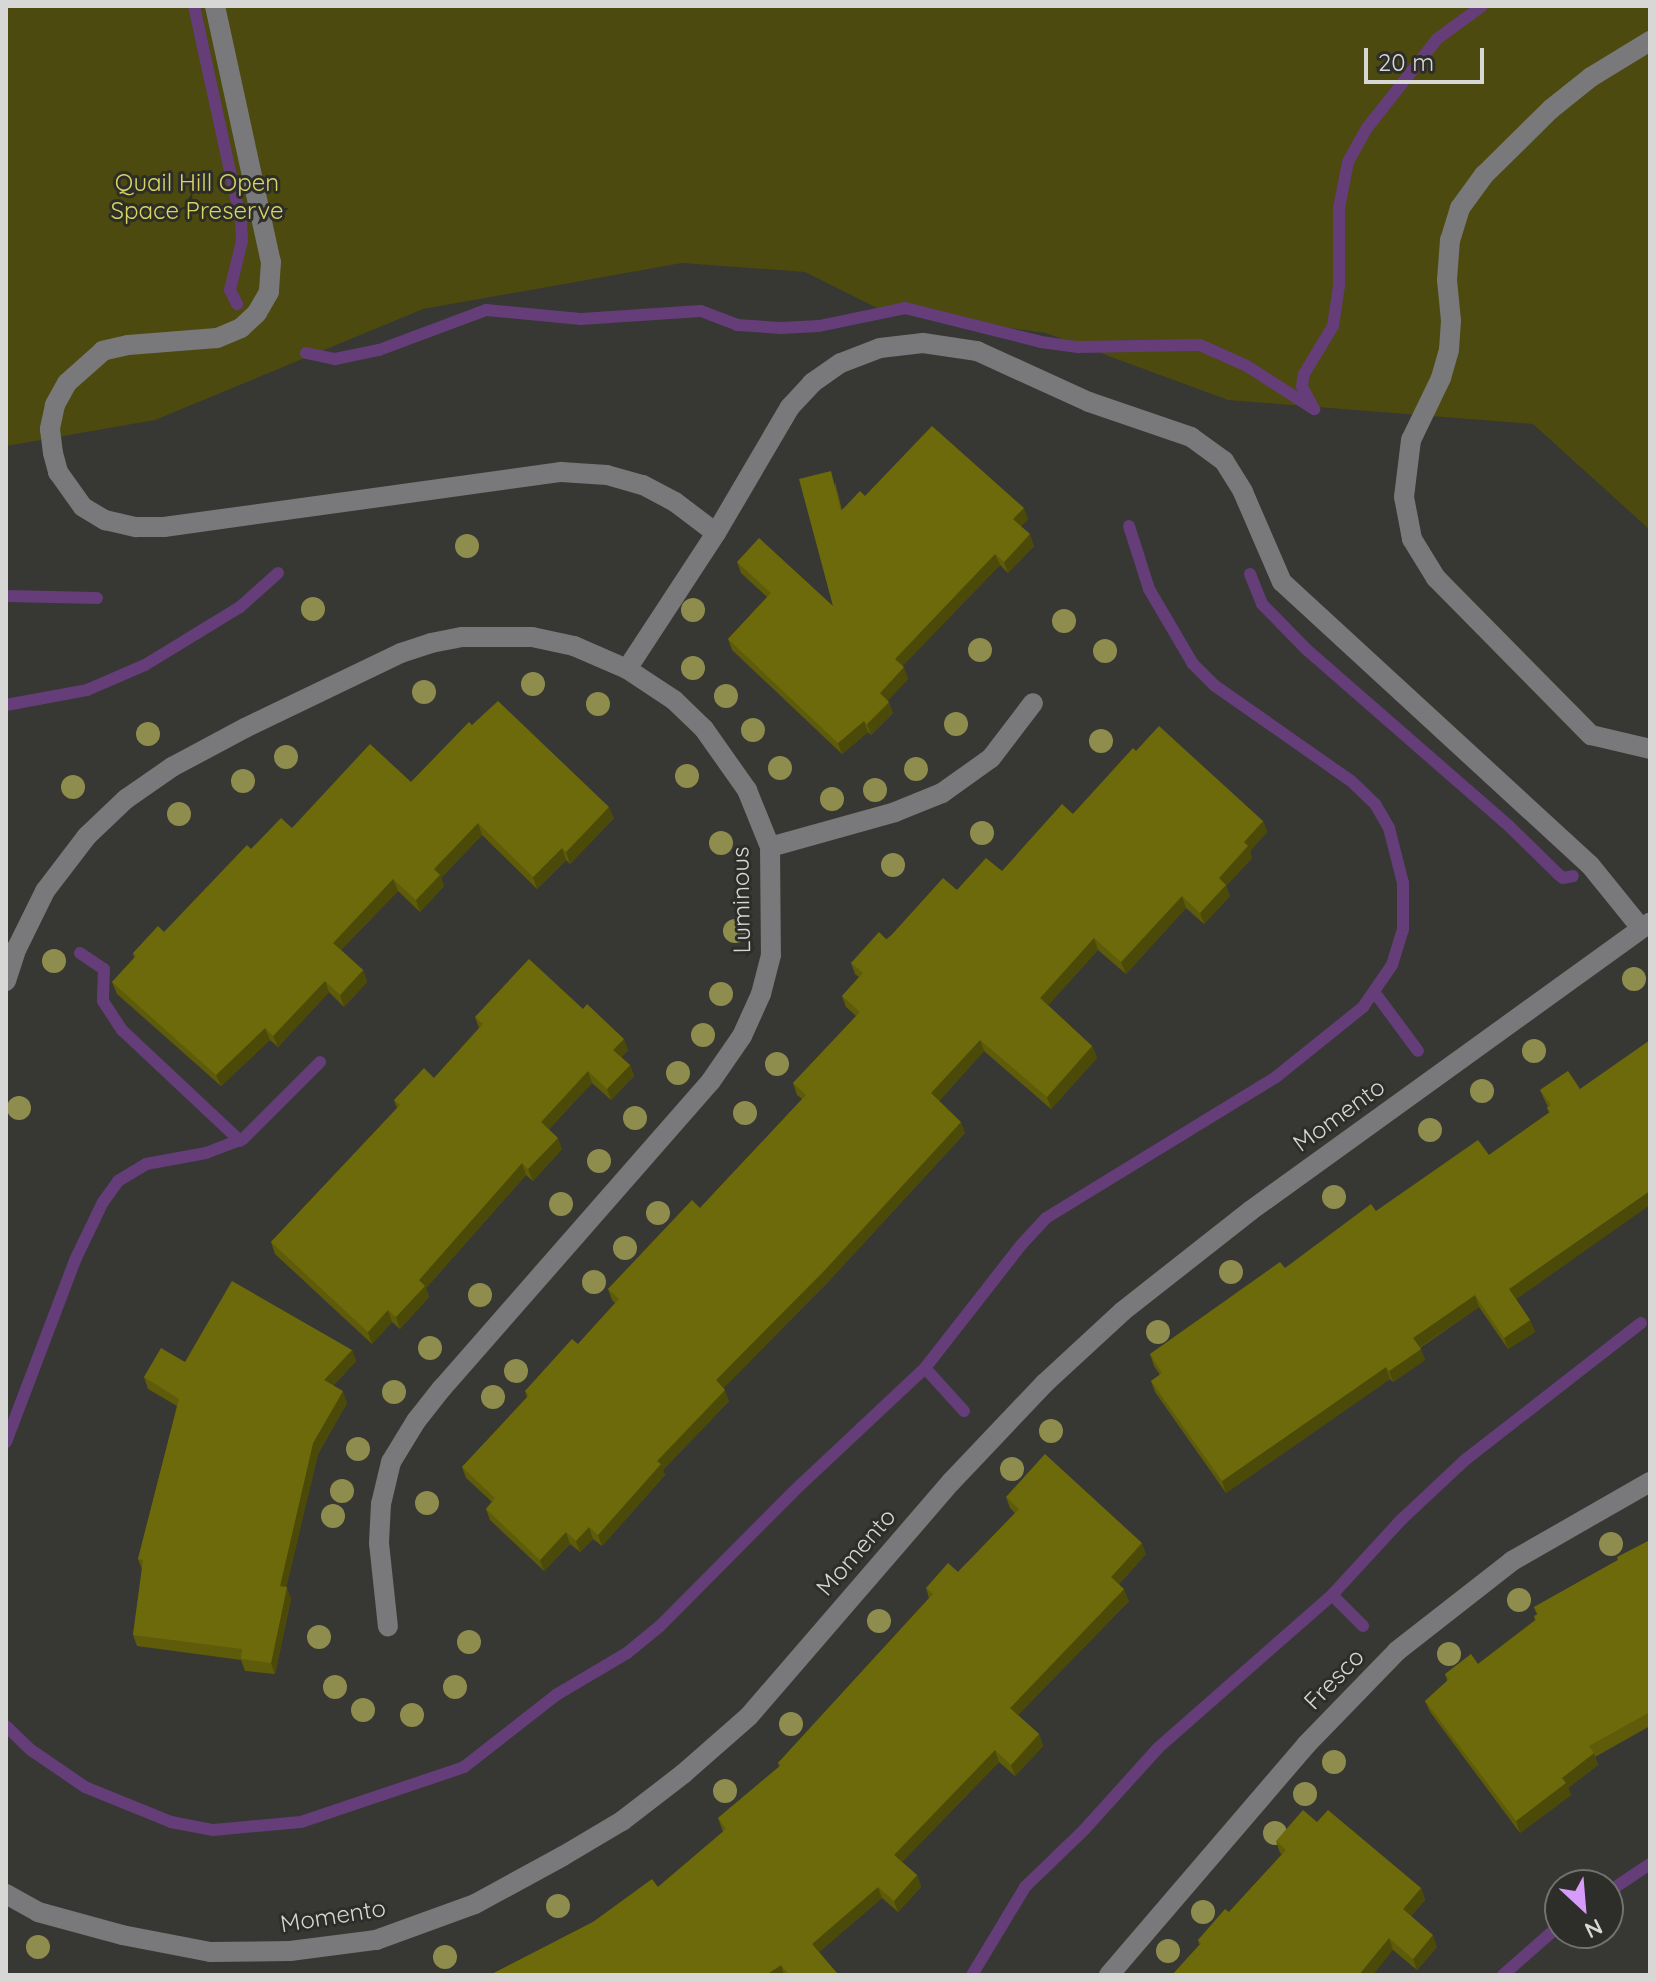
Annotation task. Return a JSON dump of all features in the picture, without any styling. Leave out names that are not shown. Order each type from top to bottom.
[{"type":"street","points":[[215,6],[271,262],[269,292],[257,313],[241,328],[217,338],[128,345],[103,351],[67,383],[55,405],[50,429],[53,453],[58,472],[83,507],[105,520],[136,527],[164,527],[561,472],[607,475],[643,485],[675,502],[716,533]]},
{"type":"street","points":[[1650,41],[1591,77],[1551,109],[1484,175],[1460,208],[1450,240],[1447,280],[1451,321],[1449,350],[1441,378],[1411,440],[1404,497],[1412,539],[1436,578],[1591,735],[1650,749]]},
{"type":"street","points":[[627,669],[716,533],[790,407],[812,383],[841,363],[880,348],[923,343],[977,351],[1089,402],[1180,432],[1209,449],[1235,476],[1282,582],[1590,865],[1646,925]]},
{"type":"street","name":"Luminous","points":[[6,981],[17,948],[40,901],[87,836],[150,781],[245,728],[401,653],[462,637],[512,635],[542,639],[574,646],[627,669],[674,700],[716,743],[747,790],[770,847],[771,955],[761,994],[742,1036],[701,1093],[442,1388],[416,1421],[391,1462],[381,1504],[379,1543],[388,1627]]},
{"type":"street","points":[[770,847],[895,812],[942,793],[991,758],[1033,703]]},
{"type":"street","name":"Momento","points":[[6,1894],[38,1912],[122,1935],[210,1952],[290,1951],[376,1940],[475,1904],[563,1856],[622,1821],[683,1774],[749,1716],[951,1482],[1045,1383],[1123,1311],[1250,1211],[1646,925]]},
{"type":"street","name":"Fresco","points":[[1109,1975],[1306,1745],[1397,1651],[1512,1561],[1650,1482]]},
{"type":"green space","name":"Quail Hill Open Space Preserve","points":[[6,6],[1650,6],[1650,530],[1533,424],[1228,400],[1046,333],[881,310],[805,272],[682,263],[423,309],[155,420],[6,446]]},
{"type":"building","points":[[932,426],[1024,508],[1013,519],[1030,534],[1004,562],[995,554],[895,659],[904,667],[880,693],[889,702],[867,724],[864,721],[838,743],[728,639],[771,593],[737,562],[759,538],[833,606],[799,479],[831,471],[841,511],[860,491],[865,496]]},
{"type":"building","points":[[498,701],[609,807],[566,852],[562,848],[533,877],[478,823],[434,869],[440,875],[416,900],[393,879],[333,943],[363,970],[340,995],[325,981],[273,1036],[265,1028],[216,1075],[112,982],[158,926],[164,932],[247,845],[251,849],[281,818],[292,828],[370,744],[411,782],[469,722],[472,725]]},
{"type":"building","points":[[1159,726],[1263,821],[1244,842],[1248,846],[1219,878],[1226,885],[1200,913],[1182,896],[1121,962],[1094,938],[1040,998],[1092,1046],[1047,1097],[980,1040],[931,1093],[961,1122],[824,1271],[716,1380],[725,1390],[657,1461],[661,1464],[598,1535],[589,1527],[576,1541],[566,1532],[540,1560],[486,1509],[495,1498],[462,1467],[529,1395],[525,1391],[572,1339],[578,1344],[619,1299],[608,1289],[692,1200],[700,1208],[806,1095],[793,1083],[860,1012],[842,996],[863,973],[851,963],[879,932],[887,940],[943,878],[957,890],[986,858],[1002,871],[1062,804],[1073,814],[1133,748],[1136,751]]},
{"type":"building","points":[[529,959],[583,1009],[587,1004],[624,1039],[613,1050],[630,1065],[607,1089],[588,1071],[541,1122],[558,1138],[528,1169],[522,1163],[419,1280],[425,1286],[396,1317],[388,1310],[368,1332],[271,1242],[400,1105],[394,1100],[424,1068],[434,1078],[483,1024],[475,1017]]},
{"type":"building","points":[[1650,1040],[1650,1191],[1509,1289],[1530,1320],[1504,1338],[1475,1295],[1413,1338],[1421,1349],[1389,1371],[1386,1367],[1222,1481],[1151,1381],[1162,1373],[1150,1354],[1280,1262],[1285,1268],[1371,1204],[1376,1211],[1478,1140],[1489,1155],[1550,1112],[1547,1108],[1551,1105],[1540,1090],[1568,1071],[1580,1089]]},
{"type":"building","points":[[232,1281],[352,1350],[324,1380],[343,1391],[313,1443],[280,1586],[287,1587],[271,1663],[241,1659],[242,1649],[133,1635],[143,1560],[138,1559],[179,1399],[144,1377],[161,1348],[185,1362]]},
{"type":"building","points":[[1045,1454],[1142,1543],[1111,1577],[1124,1589],[1010,1708],[1039,1734],[1011,1765],[995,1750],[894,1855],[917,1875],[894,1901],[878,1887],[812,1944],[837,1973],[789,1975],[781,1965],[766,1975],[490,1975],[593,1922],[652,1879],[658,1887],[726,1829],[718,1818],[781,1765],[778,1763],[933,1594],[926,1588],[948,1563],[958,1572],[1019,1509],[1006,1497]]},
{"type":"building","points":[[1650,1540],[1650,1712],[1589,1746],[1594,1753],[1562,1778],[1566,1783],[1516,1821],[1425,1701],[1449,1679],[1445,1674],[1471,1654],[1478,1664],[1536,1620],[1534,1616],[1538,1614],[1534,1607]]},
{"type":"building","points":[[1303,1810],[1317,1822],[1328,1810],[1421,1888],[1403,1909],[1433,1935],[1413,1959],[1389,1938],[1359,1975],[1172,1975],[1201,1943],[1198,1940],[1225,1909],[1229,1912],[1286,1850],[1276,1841]]},
{"type":"waterway","points":[[194,6],[241,221],[242,241],[230,290],[237,304]]},
{"type":"waterway","points":[[306,353],[335,359],[379,350],[486,310],[581,319],[701,311],[737,325],[781,328],[819,326],[905,308],[1041,342],[1078,347],[1200,345],[1247,366],[1314,409],[1302,386],[1304,374],[1333,326],[1339,286],[1339,208],[1348,162],[1367,128],[1437,39],[1482,6]]},
{"type":"waterway","points":[[6,1726],[31,1750],[85,1787],[171,1822],[213,1830],[301,1822],[464,1767],[556,1695],[627,1653],[660,1626],[794,1491],[925,1368],[1021,1245],[1046,1218],[1276,1077],[1363,1007],[1392,965],[1403,930],[1403,883],[1389,828],[1375,804],[1351,781],[1214,685],[1193,664],[1149,589],[1129,526]]},
{"type":"waterway","points":[[6,705],[87,690],[145,665],[240,607],[278,573]]},
{"type":"waterway","points":[[1250,574],[1262,604],[1306,649],[1509,826],[1558,874],[1563,878],[1573,876]]},
{"type":"waterway","points":[[6,596],[97,598]]},
{"type":"waterway","points":[[80,953],[104,969],[103,1001],[122,1030],[240,1141]]},
{"type":"waterway","points":[[1375,993],[1418,1051]]},
{"type":"waterway","points":[[6,1442],[76,1258],[103,1202],[118,1181],[146,1164],[206,1153],[243,1139],[320,1062]]},
{"type":"waterway","points":[[972,1975],[1025,1887],[1084,1830],[1158,1748],[1332,1595],[1401,1520],[1465,1460],[1641,1323]]},
{"type":"waterway","points":[[925,1368],[964,1411]]},
{"type":"waterway","points":[[1332,1595],[1363,1626]]},
{"type":"waterway","points":[[1624,1881],[1650,1864]]},
{"type":"waterway","points":[[1503,1975],[1544,1939]]}]
